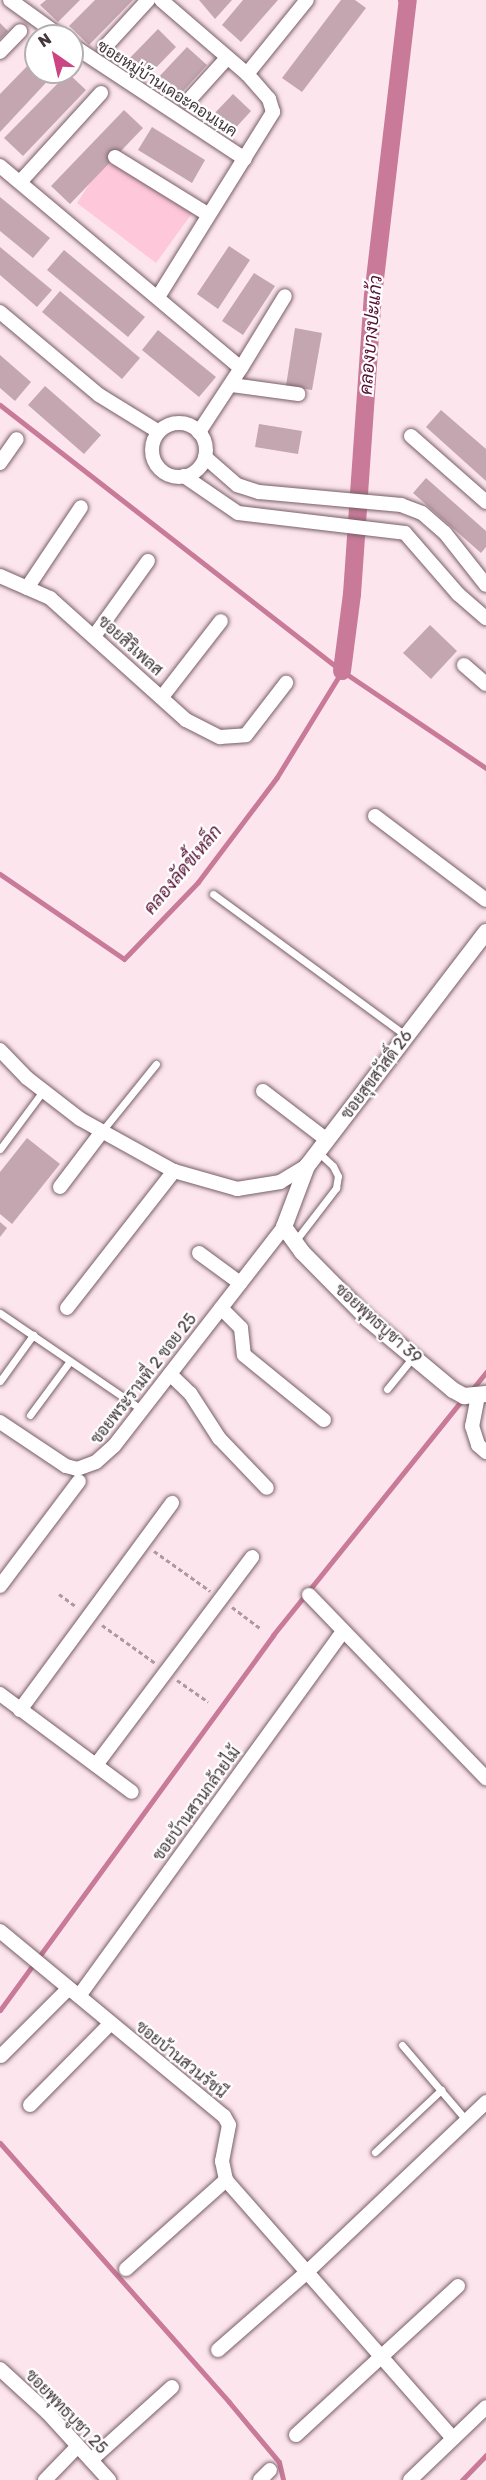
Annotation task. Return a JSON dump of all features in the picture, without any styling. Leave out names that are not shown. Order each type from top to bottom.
[{"type":"street","points":[[10,0],[43,24]]},
{"type":"street","points":[[105,47],[148,0]]},
{"type":"street","name":"ซอยหมู่บ้านเดอะคอนเนค","points":[[158,297],[273,112],[269,99],[247,74],[161,0]]},
{"type":"street","points":[[247,74],[307,0]]},
{"type":"street","points":[[0,52],[20,31]]},
{"type":"street","name":"ซอยหมู่บ้านเดอะคอนเนค","points":[[84,53],[245,159]]},
{"type":"street","points":[[189,100],[227,58]]},
{"type":"street","points":[[21,181],[101,93]]},
{"type":"street","points":[[115,157],[209,214]]},
{"type":"street","points":[[0,166],[21,181],[241,368]]},
{"type":"street","points":[[199,432],[232,385],[285,296]]},
{"type":"street","points":[[0,312],[99,395],[159,432]]},
{"type":"street","points":[[232,385],[298,394]]},
{"type":"street","points":[[184,477],[201,466],[205,457],[205,442],[199,432],[183,423],[159,432],[153,442],[156,464],[163,472],[184,477],[238,513],[395,529],[413,539],[458,594],[486,618]]},
{"type":"street","points":[[411,436],[486,502]]},
{"type":"street","points":[[0,463],[17,439]]},
{"type":"street","points":[[205,457],[237,485],[259,492],[401,505],[432,520],[486,585]]},
{"type":"street","points":[[27,588],[81,507]]},
{"type":"street","points":[[95,635],[148,561]]},
{"type":"street","name":"ซอยสิริเพลส","points":[[0,576],[50,598],[95,635],[186,720],[220,737],[236,738],[246,735],[286,683]]},
{"type":"street","points":[[162,697],[221,621]]},
{"type":"street","points":[[464,665],[486,684]]},
{"type":"street","points":[[375,816],[486,900]]},
{"type":"street","name":"ซอยสุขสวัสดิ์ 26","points":[[284,1227],[307,1166],[486,932]]},
{"type":"street","points":[[0,1050],[43,1091],[101,1133],[174,1172],[237,1189],[280,1182],[307,1166]]},
{"type":"street","points":[[263,1091],[322,1146]]},
{"type":"street","points":[[60,1187],[101,1133]]},
{"type":"street","points":[[67,1308],[174,1172]]},
{"type":"street","name":"ซอยพุทธบูชา 39","points":[[284,1227],[294,1242],[368,1319],[453,1390],[482,1395]]},
{"type":"street","name":"ซอยพระรามที่ 2 ซอย 25","points":[[0,1422],[77,1469],[106,1455],[284,1227]]},
{"type":"street","points":[[199,1253],[240,1283]]},
{"type":"street","points":[[221,1308],[241,1328],[244,1355],[324,1420]]},
{"type":"street","points":[[170,1374],[190,1393],[227,1447],[267,1488]]},
{"type":"street","points":[[482,1395],[472,1426],[478,1445],[486,1452]]},
{"type":"street","points":[[0,1586],[79,1481]]},
{"type":"street","points":[[20,1710],[172,1503]]},
{"type":"street","points":[[96,1765],[252,1557]]},
{"type":"street","points":[[309,1595],[486,1778]]},
{"type":"street","name":"ซอยบ้านสวนกล้วยไม้","points":[[1,2056],[74,1992],[343,1631]]},
{"type":"street","points":[[0,1694],[132,1792]]},
{"type":"street","name":"ซอยบ้านสวนรัชนี","points":[[0,1931],[224,2116],[229,2125],[222,2161],[226,2180]]},
{"type":"street","points":[[30,2105],[110,2024]]},
{"type":"street","points":[[218,2350],[307,2272],[486,2102]]},
{"type":"street","points":[[126,2269],[226,2180],[380,2358],[453,2438]]},
{"type":"street","points":[[296,2435],[458,2286]]},
{"type":"street","name":"ซอยพุทธบูชา 25","points":[[3,2376],[78,2446],[109,2480]]},
{"type":"street","points":[[91,2460],[172,2387]]},
{"type":"street","points":[[410,2480],[486,2407]]},
{"type":"street","points":[[45,2480],[78,2446]]},
{"type":"street","points":[[260,2480],[270,2470]]},
{"type":"lane","points":[[213,894],[406,1036]]},
{"type":"lane","points":[[101,1133],[156,1064]]},
{"type":"lane","points":[[0,1149],[43,1091]]},
{"type":"lane","points":[[294,1242],[336,1188],[338,1176],[322,1146]]},
{"type":"lane","points":[[0,1313],[142,1410]]},
{"type":"lane","points":[[0,1381],[33,1335]]},
{"type":"lane","points":[[387,1389],[413,1357]]},
{"type":"lane","points":[[30,1415],[70,1361]]},
{"type":"lane","points":[[402,2045],[466,2120]]},
{"type":"lane","points":[[375,2152],[441,2090]]},
{"type":"path","points":[[143,1543],[260,1628]]},
{"type":"path","points":[[59,1594],[208,1702]]},
{"type":"shaded area","points":[[105,160],[193,212],[156,263],[77,203]]},
{"type":"building","points":[[46,0],[80,0],[58,22],[40,5]]},
{"type":"building","points":[[95,0],[133,0],[89,45],[84,40],[84,24],[71,24]]},
{"type":"building","points":[[199,0],[232,0],[215,19]]},
{"type":"building","points":[[243,0],[278,0],[241,42],[222,25]]},
{"type":"building","points":[[341,0],[355,0],[366,8],[302,92],[282,78]]},
{"type":"building","points":[[0,23],[8,31],[0,39]]},
{"type":"building","points":[[158,29],[176,47],[144,80],[125,63]]},
{"type":"building","points":[[187,47],[207,65],[175,100],[155,81]]},
{"type":"building","points":[[24,69],[24,84],[45,84],[0,132],[0,94]]},
{"type":"building","points":[[57,84],[80,84],[86,90],[23,156],[4,138]]},
{"type":"building","points":[[233,94],[251,111],[230,134],[211,117]]},
{"type":"building","points":[[124,110],[143,128],[70,204],[51,186]]},
{"type":"building","points":[[152,127],[205,160],[192,183],[138,150]]},
{"type":"building","points":[[0,197],[50,238],[33,258],[0,231]]},
{"type":"building","points":[[229,246],[250,260],[218,309],[197,294]]},
{"type":"building","points":[[0,247],[52,290],[37,307],[0,275]]},
{"type":"building","points":[[64,250],[145,317],[128,337],[47,270]]},
{"type":"building","points":[[254,273],[275,286],[243,335],[222,321]]},
{"type":"building","points":[[60,291],[140,358],[122,379],[42,312]]},
{"type":"building","points":[[295,328],[322,333],[312,390],[286,386]]},
{"type":"building","points":[[158,330],[216,377],[199,397],[142,350]]},
{"type":"building","points":[[0,355],[31,382],[15,401],[0,388]]},
{"type":"building","points":[[45,386],[101,435],[84,454],[28,405]]},
{"type":"building","points":[[441,410],[486,449],[486,481],[426,427]]},
{"type":"building","points":[[259,424],[302,431],[298,454],[255,447]]},
{"type":"building","points":[[426,478],[486,531],[486,547],[481,553],[413,493]]},
{"type":"building","points":[[430,625],[457,651],[431,679],[403,653]]},
{"type":"building","points":[[27,1138],[60,1164],[12,1224],[0,1214],[0,1172]]},
{"type":"building","points":[[0,1222],[7,1228],[0,1237]]},
{"type":"waterway","points":[[400,0],[407,5]]},
{"type":"waterway","name":"คลองบางปะแก้ว","points":[[342,671],[352,594],[373,296],[408,0]]},
{"type":"waterway","points":[[0,405],[342,671],[486,768]]},
{"type":"waterway","name":"คลองลัดขี้เหล็ก","points":[[0,874],[124,959],[198,882],[277,777],[342,671]]},
{"type":"waterway","points":[[470,1392],[486,1372]]},
{"type":"waterway","points":[[0,2010],[273,1635],[463,1399]]},
{"type":"waterway","points":[[0,2143],[229,2402],[279,2462],[283,2480]]},
{"type":"waterway","points":[[462,2480],[486,2455]]}]
